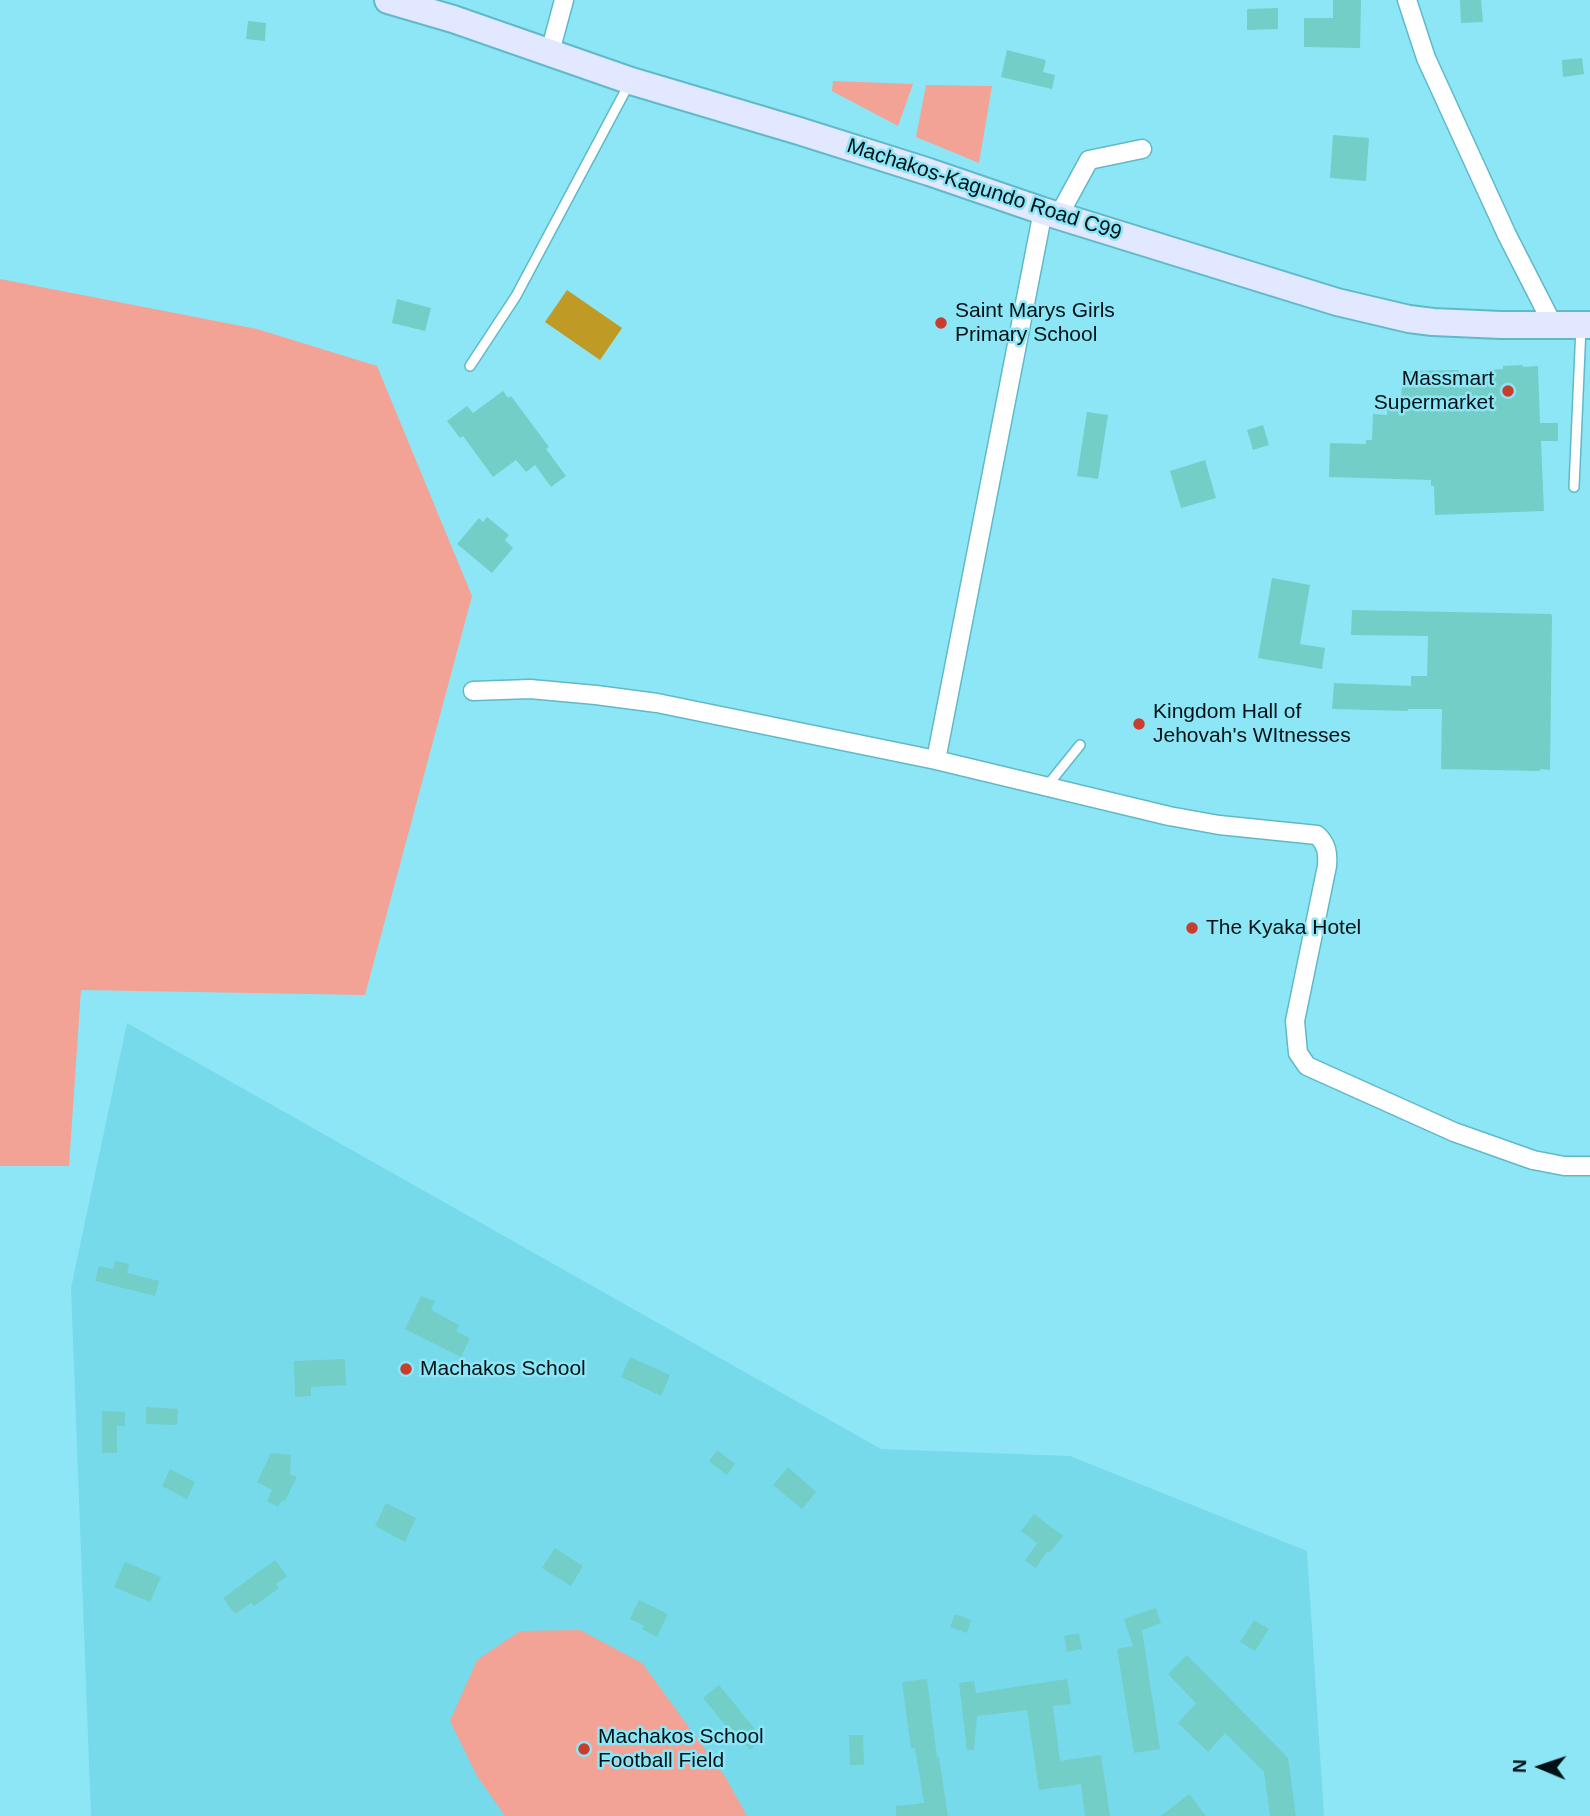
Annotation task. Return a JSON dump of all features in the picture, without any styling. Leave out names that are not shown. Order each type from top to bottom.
[{"type":"main road","name":"Machakos-Kagundo Road C99","points":[[388,0],[453,19],[631,81],[710,103],[1337,302],[1433,322],[1586,325]]},
{"type":"street","points":[[550,52],[564,0]]},
{"type":"street","points":[[1407,0],[1426,58],[1507,235],[1553,325]]},
{"type":"street","points":[[936,760],[1051,213],[1089,160],[1142,149]]},
{"type":"street","points":[[473,691],[530,689],[657,703],[936,760],[1168,816],[1219,825],[1317,835],[1324,842],[1327,866],[1295,1021],[1298,1053],[1307,1066],[1454,1132],[1532,1160],[1564,1166],[1590,1166]]},
{"type":"lane","points":[[470,366],[516,296],[631,81]]},
{"type":"lane","points":[[1574,487],[1586,325]]},
{"type":"lane","points":[[1047,786],[1080,745]]},
{"type":"shaded area","points":[[833,81],[913,84],[898,126],[832,91]]},
{"type":"shaded area","points":[[926,85],[992,86],[979,163],[916,137]]},
{"type":"shaded area","points":[[0,279],[257,329],[377,366],[472,596],[365,995],[81,990],[69,1166],[0,1166]]},
{"type":"shaded area","points":[[567,290],[622,328],[600,360],[545,322]]},
{"type":"shaded area","name":"Machakos School","points":[[127,1023],[881,1449],[1070,1456],[1307,1551],[1324,1816],[91,1816],[71,1288]]},
{"type":"shaded area","name":"Machakos School Football Field","points":[[580,1630],[642,1663],[726,1778],[747,1816],[505,1816],[477,1776],[450,1721],[477,1660],[520,1631]]},
{"type":"building","points":[[1333,0],[1361,0],[1360,48],[1304,47],[1304,18],[1333,18]]},
{"type":"building","points":[[1460,0],[1481,0],[1483,22],[1461,23]]},
{"type":"building","points":[[1278,8],[1278,29],[1247,30],[1247,9]]},
{"type":"building","points":[[248,21],[266,23],[265,41],[246,39]]},
{"type":"building","points":[[1007,50],[1046,60],[1043,72],[1055,75],[1052,89],[1001,77]]},
{"type":"building","points":[[1582,58],[1584,74],[1563,77],[1562,60]]},
{"type":"building","points":[[1333,135],[1369,138],[1366,181],[1330,178]]},
{"type":"building","points":[[397,299],[431,308],[425,331],[392,323]]},
{"type":"building","points":[[1503,366],[1538,366],[1540,423],[1558,423],[1558,441],[1541,441],[1544,511],[1435,515],[1434,486],[1431,486],[1431,480],[1329,477],[1330,443],[1366,444],[1366,440],[1372,440],[1373,414],[1387,415],[1387,407],[1401,408],[1402,375],[1411,371],[1459,370],[1459,373],[1487,373],[1487,370],[1503,369]]},
{"type":"building","points":[[503,391],[508,398],[511,396],[549,447],[546,449],[566,476],[551,487],[535,465],[526,472],[516,460],[493,477],[463,436],[460,438],[447,421],[467,406],[473,413]]},
{"type":"building","points":[[1087,412],[1108,415],[1098,479],[1077,476]]},
{"type":"building","points":[[1263,425],[1269,445],[1253,450],[1247,430]]},
{"type":"building","points":[[1205,460],[1216,498],[1181,508],[1170,471]]},
{"type":"building","points":[[487,517],[509,535],[505,540],[513,548],[492,573],[457,544],[479,518],[483,522]]},
{"type":"building","points":[[1272,578],[1310,585],[1300,644],[1325,648],[1322,669],[1258,658]]},
{"type":"building","points":[[1352,610],[1551,614],[1550,770],[1441,769],[1442,709],[1332,709],[1334,683],[1411,686],[1411,676],[1427,676],[1428,636],[1351,635]]},
{"type":"building","points":[[115,1261],[129,1264],[127,1273],[159,1281],[155,1296],[95,1281],[99,1266],[113,1269]]},
{"type":"building","points":[[421,1296],[435,1301],[431,1310],[459,1325],[456,1331],[470,1338],[461,1357],[405,1329]]},
{"type":"building","points":[[630,1357],[670,1375],[661,1396],[621,1377]]},
{"type":"building","points":[[345,1359],[346,1385],[311,1387],[311,1396],[295,1397],[294,1361]]},
{"type":"building","points":[[146,1407],[178,1409],[177,1425],[146,1424]]},
{"type":"building","points":[[102,1411],[125,1412],[125,1426],[117,1426],[117,1453],[102,1453]]},
{"type":"building","points":[[717,1450],[735,1464],[727,1475],[709,1461]]},
{"type":"building","points":[[271,1453],[291,1455],[290,1474],[297,1477],[285,1501],[282,1500],[278,1507],[267,1501],[272,1490],[257,1482]]},
{"type":"building","points":[[788,1467],[816,1492],[802,1509],[773,1485]]},
{"type":"building","points":[[170,1469],[195,1482],[187,1499],[162,1486]]},
{"type":"building","points":[[386,1503],[416,1518],[405,1542],[375,1526]]},
{"type":"building","points":[[1034,1514],[1063,1536],[1049,1553],[1047,1551],[1036,1568],[1025,1561],[1037,1543],[1021,1531]]},
{"type":"building","points":[[555,1548],[583,1566],[571,1586],[542,1568]]},
{"type":"building","points":[[275,1560],[287,1576],[276,1584],[279,1588],[254,1606],[251,1603],[235,1614],[223,1598]]},
{"type":"building","points":[[125,1562],[161,1577],[150,1602],[114,1587]]},
{"type":"building","points":[[639,1600],[668,1614],[657,1637],[630,1619]]},
{"type":"building","points":[[1156,1608],[1161,1623],[1142,1630],[1160,1749],[1134,1753],[1117,1649],[1133,1646],[1124,1619]]},
{"type":"building","points":[[955,1614],[971,1620],[967,1633],[950,1627]]},
{"type":"building","points":[[1254,1620],[1269,1629],[1255,1651],[1240,1642]]},
{"type":"building","points":[[1079,1633],[1082,1649],[1067,1652],[1064,1636]]},
{"type":"building","points":[[1187,1655],[1288,1758],[1296,1816],[1270,1816],[1264,1772],[1225,1733],[1208,1752],[1178,1723],[1196,1703],[1168,1674]]},
{"type":"building","points":[[927,1679],[948,1816],[896,1816],[896,1806],[924,1803],[915,1748],[911,1748],[902,1682]]},
{"type":"building","points":[[1067,1679],[1071,1704],[1053,1706],[1060,1761],[1101,1755],[1110,1816],[1085,1816],[1081,1784],[1039,1790],[1027,1710],[977,1716],[974,1750],[967,1750],[959,1683],[974,1681],[976,1693]]},
{"type":"building","points":[[719,1685],[763,1739],[750,1750],[703,1698]]},
{"type":"building","points":[[849,1735],[863,1735],[864,1765],[850,1765]]},
{"type":"building","points":[[1189,1794],[1206,1816],[1161,1816]]},
{"type":"place","name":"Saint Marys Girls Primary School","points":[[941,323]]},
{"type":"place","name":"Massmart Supermarket","points":[[1508,391]]},
{"type":"place","name":"Kingdom Hall of Jehovah's WItnesses","points":[[1139,724]]},
{"type":"place","name":"The Kyaka Hotel","points":[[1192,928]]},
{"type":"place","name":"Machakos School","points":[[406,1369]]},
{"type":"place","name":"Machakos School Football Field","points":[[584,1749]]}]
